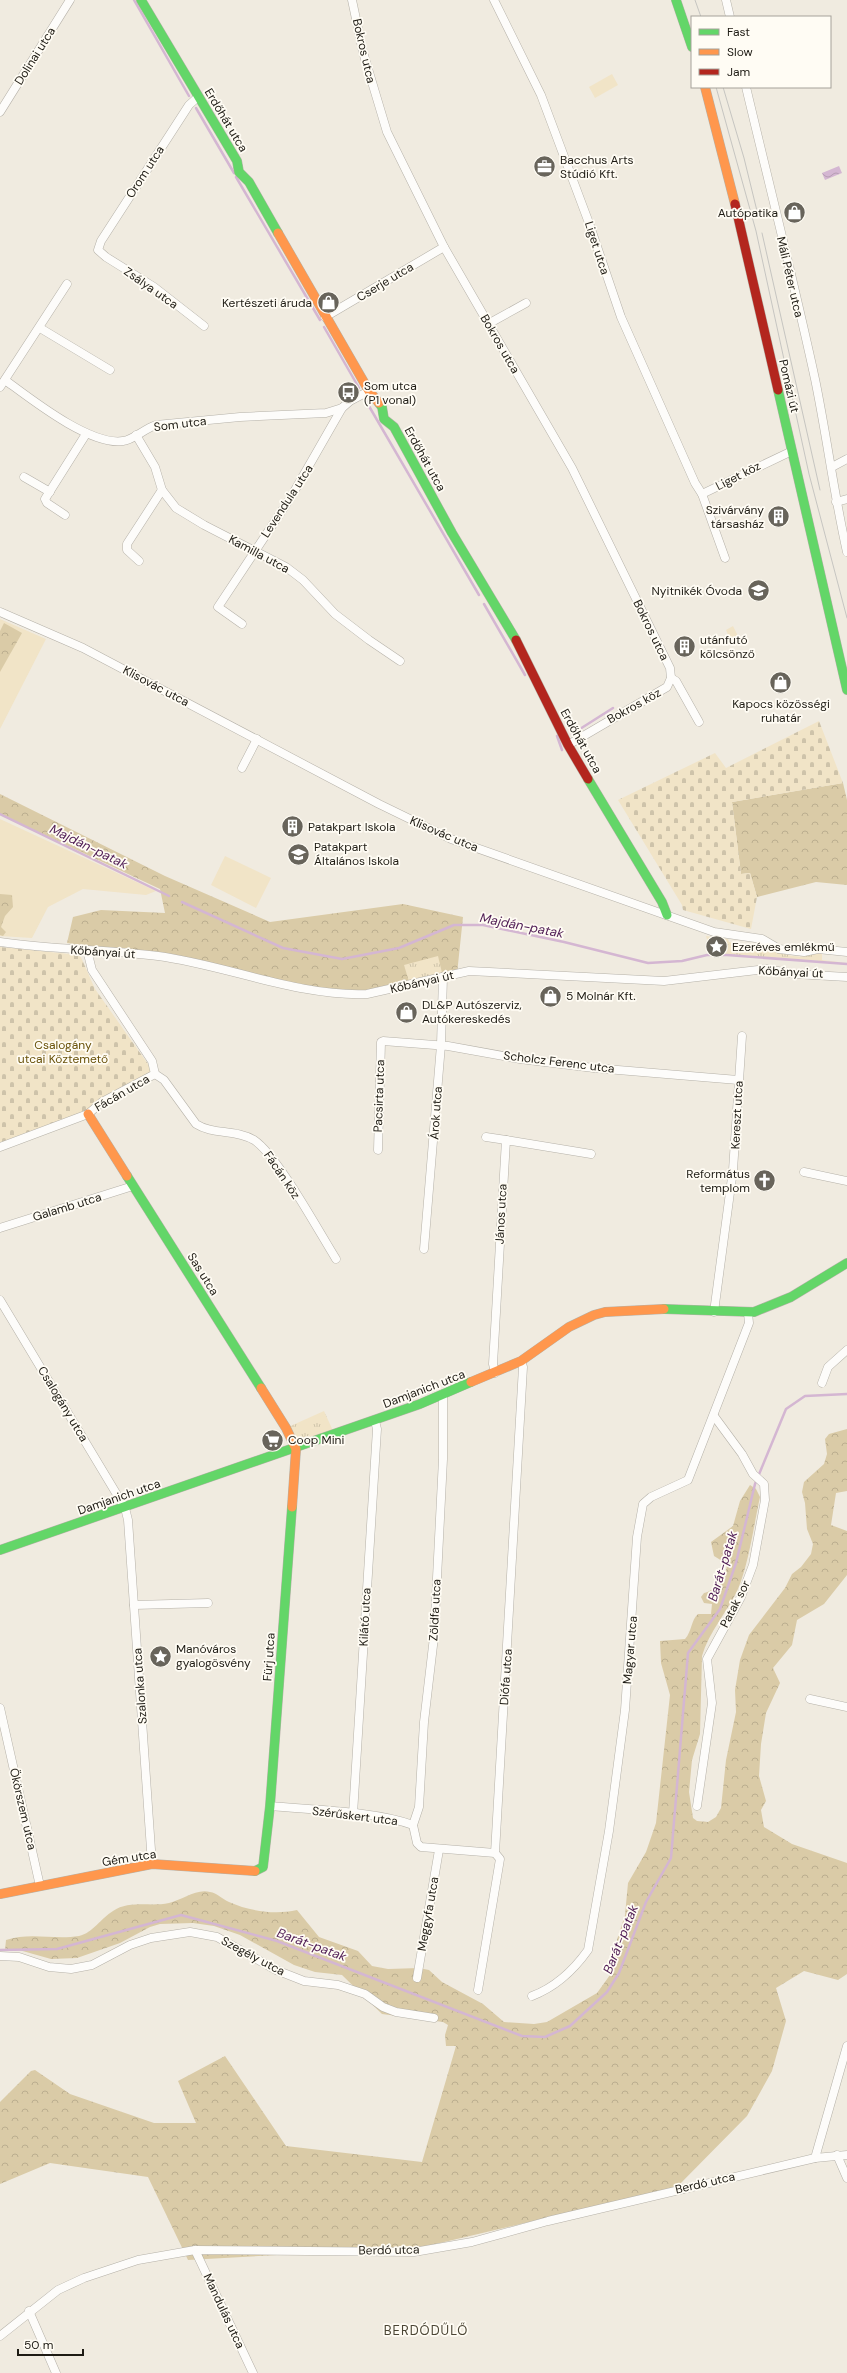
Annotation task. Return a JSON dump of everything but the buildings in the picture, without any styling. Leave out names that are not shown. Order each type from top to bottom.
[{"type":"street","name":"Dolinai utca","points":[[0,112],[70,0]]},
{"type":"street","name":"Erdőhát utca","points":[[141,0],[237,161],[239,172],[249,182],[325,317],[369,391],[382,407],[384,419],[394,427],[452,533],[516,640],[518,652],[528,662],[529,670],[568,745],[665,909],[667,915]]},
{"type":"street","name":"Bokros utca","points":[[352,0],[363,52],[387,132],[444,246],[572,468],[670,668],[671,678]]},
{"type":"street","name":"Liget utca","points":[[494,0],[541,95],[589,223],[621,317],[694,483],[702,494]]},
{"type":"street","points":[[676,0],[691,44]]},
{"type":"street","points":[[726,0],[730,16]]},
{"type":"street","name":"Pomázi út","points":[[705,88],[737,213],[847,690]]},
{"type":"street","name":"Máli Péter utca","points":[[746,88],[813,371],[832,467],[836,502],[847,552]]},
{"type":"street","name":"Orom utca","points":[[98,250],[101,241],[184,112],[198,97]]},
{"type":"street","name":"Cserje utca","points":[[325,317],[444,246]]},
{"type":"street","name":"Zsálya utca","points":[[98,250],[106,257],[154,287],[204,326]]},
{"type":"street","points":[[2,384],[40,328],[67,284]]},
{"type":"street","points":[[488,324],[526,303]]},
{"type":"street","points":[[40,328],[110,370]]},
{"type":"street","name":"Som utca","points":[[2,384],[86,434],[123,442],[144,429],[170,424],[321,414],[342,408],[350,401],[369,391]]},
{"type":"street","name":"Levendula utca","points":[[242,624],[218,607],[291,497],[342,408]]},
{"type":"street","points":[[321,414],[328,421],[330,429]]},
{"type":"street","points":[[66,515],[47,503],[45,499],[86,434]]},
{"type":"street","name":"Kamilla utca","points":[[136,435],[155,466],[162,490],[176,508],[204,525],[286,567],[303,580],[336,614],[369,640],[400,661]]},
{"type":"street","name":"Liget köz","points":[[725,558],[702,494],[792,451]]},
{"type":"street","points":[[832,467],[847,459]]},
{"type":"street","points":[[24,477],[50,492]]},
{"type":"street","points":[[139,560],[127,550],[127,544],[162,490]]},
{"type":"street","points":[[836,502],[847,499]]},
{"type":"street","name":"Klisovác utca","points":[[0,612],[83,648],[379,804],[451,839],[714,932],[765,940],[779,949],[804,952],[818,949],[847,952]]},
{"type":"street","name":"Bokros köz","points":[[568,745],[668,687],[671,678],[676,681],[699,722]]},
{"type":"street","points":[[242,768],[257,739]]},
{"type":"street","name":"Kőbányai út","points":[[0,942],[32,947],[158,956],[305,987],[348,994],[367,994],[469,971],[664,981],[766,969],[795,974],[847,977]]},
{"type":"street","name":"Fácán utca","points":[[0,1147],[88,1114],[102,1102],[155,1074],[152,1061],[92,970],[87,950]]},
{"type":"street","name":"Árok utca","points":[[424,1249],[441,1045],[443,977]]},
{"type":"street","name":"Kereszt utca","points":[[714,1312],[734,1170],[738,1080],[742,1036]]},
{"type":"street","name":"Scholcz Ferenc utca","points":[[381,1042],[441,1045],[520,1059],[738,1080]]},
{"type":"street","name":"Pacsirta utca","points":[[378,1150],[381,1042]]},
{"type":"street","name":"Fácán köz","points":[[155,1074],[164,1080],[196,1124],[201,1128],[245,1135],[266,1150],[336,1259]]},
{"type":"street","name":"Sas utca","points":[[88,1114],[286,1428],[296,1449]]},
{"type":"street","points":[[486,1137],[591,1154]]},
{"type":"street","name":"János utca","points":[[495,1373],[493,1364],[506,1140]]},
{"type":"street","points":[[804,1172],[847,1181]]},
{"type":"street","name":"Galamb utca","points":[[0,1228],[133,1186]]},
{"type":"street","name":"Damjanich utca","points":[[0,1550],[296,1449],[334,1433],[375,1421],[495,1373],[520,1361],[569,1327],[583,1320],[606,1312],[654,1309],[748,1313],[791,1297],[847,1263]]},
{"type":"street","name":"Csalogány utca","points":[[0,1300],[122,1500],[125,1508]]},
{"type":"street","name":"Magyar utca","points":[[532,1996],[546,1991],[560,1981],[588,1950],[609,1831],[625,1710],[637,1537],[643,1504],[651,1497],[688,1480],[749,1323],[748,1313]]},
{"type":"street","points":[[822,1383],[828,1367],[847,1350]]},
{"type":"street","name":"Diófa utca","points":[[478,1990],[500,1859],[495,1853],[523,1367],[520,1361]]},
{"type":"street","name":"Zöldfa utca","points":[[413,1825],[419,1807],[424,1722],[434,1637],[443,1459],[443,1394]]},
{"type":"street","name":"Patak sor","points":[[697,1806],[712,1703],[707,1659],[741,1597],[753,1565],[765,1500],[764,1484],[753,1474],[742,1454],[714,1416]]},
{"type":"street","name":"Kilátó utca","points":[[353,1814],[377,1429],[375,1421]]},
{"type":"street","name":"Fürj utca","points":[[263,1867],[270,1806],[296,1449]]},
{"type":"street","name":"Szalonka utca","points":[[125,1508],[128,1520],[152,1864]]},
{"type":"street","points":[[134,1606],[208,1603]]},
{"type":"street","points":[[810,1700],[847,1708]]},
{"type":"street","name":"Ökörszem utca","points":[[0,1708],[40,1886]]},
{"type":"street","name":"Szérűskert utca","points":[[270,1806],[353,1814],[403,1821],[413,1825],[417,1843],[421,1847],[438,1850],[495,1853]]},
{"type":"street","name":"Meggyfa utca","points":[[417,1978],[438,1850]]},
{"type":"street","name":"Gém utca","points":[[0,1894],[152,1864],[258,1871],[263,1867]]},
{"type":"street","name":"Szegély utca","points":[[0,1956],[19,1957],[49,1967],[71,1969],[92,1965],[130,1945],[151,1938],[190,1932],[217,1937],[276,1970],[304,1981],[338,1985],[365,1994],[383,2007],[396,2012],[434,2018]]},
{"type":"street","points":[[815,2158],[847,2046]]},
{"type":"street","points":[[837,2155],[847,2178]]},
{"type":"street","name":"Berdó utca","points":[[0,2336],[58,2290],[84,2278],[138,2260],[195,2250],[414,2252],[472,2242],[556,2219],[815,2158],[847,2155]]},
{"type":"street","name":"Mandulás utca","points":[[195,2250],[253,2373]]},
{"type":"street","points":[[29,2312],[56,2373]]},
{"type":"green space","points":[[612,74],[618,85],[595,98],[589,87]]},
{"type":"green space","points":[[0,619],[46,639],[0,729]]},
{"type":"green space","points":[[4,623],[22,633],[0,672],[0,631]]},
{"type":"green space","points":[[733,626],[740,640],[732,644],[726,630]]},
{"type":"green space","points":[[819,721],[843,783],[732,802],[741,874],[750,873],[757,897],[751,929],[683,910],[682,905],[618,800],[715,753],[726,768]]},
{"type":"green space","points":[[843,783],[847,800],[847,885],[816,882],[757,897],[750,873],[741,874],[732,802]]},
{"type":"green space","points":[[0,794],[165,876],[270,922],[403,904],[463,917],[457,974],[353,995],[159,956],[67,943],[73,917],[101,910],[165,913],[160,889],[0,814]]},
{"type":"green space","points":[[0,819],[156,891],[146,895],[83,889],[48,907],[32,938],[0,936]]},
{"type":"green space","points":[[225,856],[271,878],[256,908],[211,885]]},
{"type":"green space","points":[[0,894],[12,895],[13,907],[5,916],[1,927],[6,932],[3,936],[0,935]]},
{"type":"green space","points":[[706,936],[728,939],[729,942],[762,948],[763,944],[778,952],[795,956],[806,956],[822,953],[822,960],[847,963],[711,953]]},
{"type":"green space","name":"Csalogány utcai Köztemető","points":[[0,947],[80,955],[95,989],[155,1074],[95,1107],[0,1147]]},
{"type":"green space","points":[[438,956],[443,977],[410,985],[404,965]]},
{"type":"green space","points":[[324,1411],[334,1433],[296,1449],[286,1428]]},
{"type":"green space","points":[[847,1429],[847,1491],[836,1493],[831,1525],[847,1531],[847,1575],[824,1604],[797,1620],[792,1645],[773,1668],[780,1683],[766,1713],[761,1744],[759,1776],[766,1801],[761,1810],[764,1827],[792,1844],[847,1863],[847,1974],[838,1980],[804,1971],[776,1988],[786,2021],[772,2071],[747,2116],[677,2187],[423,2247],[188,2260],[148,2177],[50,2163],[0,2184],[0,2102],[31,2071],[35,2070],[70,2094],[154,2123],[196,2123],[178,2081],[225,2056],[286,2146],[422,2162],[456,2046],[446,2046],[445,2035],[448,2025],[443,2022],[382,2014],[342,1975],[315,1972],[294,1965],[240,1935],[214,1926],[193,1923],[160,1924],[150,1927],[120,1943],[77,1958],[51,1959],[19,1950],[5,1950],[6,1940],[33,1936],[79,1936],[89,1932],[109,1914],[119,1908],[133,1905],[169,1903],[195,1893],[205,1891],[213,1893],[226,1901],[254,1910],[280,1912],[297,1910],[319,1937],[358,1951],[372,1966],[388,1969],[419,1968],[429,1970],[442,1982],[483,2004],[504,2022],[534,2024],[547,2022],[597,1993],[610,1975],[614,1949],[625,1915],[628,1883],[646,1852],[656,1823],[670,1695],[661,1663],[660,1641],[685,1639],[694,1619],[698,1614],[711,1614],[712,1604],[704,1603],[701,1597],[704,1593],[708,1592],[720,1582],[725,1573],[727,1564],[714,1556],[711,1542],[733,1526],[740,1501],[750,1485],[756,1489],[760,1497],[742,1579],[729,1606],[713,1630],[702,1656],[700,1734],[692,1760],[689,1792],[693,1818],[697,1821],[708,1822],[716,1817],[721,1808],[726,1760],[736,1712],[735,1690],[740,1660],[749,1635],[785,1588],[792,1574],[801,1567],[811,1554],[813,1544],[807,1529],[805,1503],[802,1492],[804,1482],[824,1464],[827,1454],[825,1439],[829,1434]]},
{"type":"water","points":[[839,166],[842,173],[825,180],[822,173]]},
{"type":"waterway","points":[[134,0],[189,96]]},
{"type":"waterway","points":[[196,108],[234,173]]},
{"type":"waterway","points":[[236,177],[320,320]]},
{"type":"waterway","points":[[324,327],[359,388]]},
{"type":"waterway","points":[[366,401],[479,595]]},
{"type":"waterway","points":[[484,604],[525,675]]},
{"type":"waterway","points":[[572,734],[613,708]]},
{"type":"waterway","points":[[557,736],[562,750]]},
{"type":"waterway","name":"Majdán-patak","points":[[0,814],[169,896]]},
{"type":"waterway","name":"Majdán-patak","points":[[182,902],[283,948],[342,959],[399,948],[454,925],[483,925],[564,942],[648,963],[682,961],[707,955],[727,955],[847,964]]},
{"type":"waterway","name":"Barát-patak","points":[[0,1950],[57,1949],[181,1915],[277,1941],[522,2036],[545,2037],[570,2026],[607,1992],[619,1973],[646,1902],[671,1858],[688,1653],[720,1609],[736,1563],[755,1484],[786,1409],[805,1396],[847,1394]]},
{"type":"tram line","points":[[695,0],[701,16]]},
{"type":"tram line","points":[[716,88],[756,231],[809,474],[847,618]]},
{"type":"tram line","points":[[723,88],[744,158],[758,215]]},
{"type":"tram line","points":[[762,233],[820,490]]},
{"type":"traffic: fast","points":[[141,0],[237,161],[239,172],[249,182],[278,233]]},
{"type":"traffic: fast","points":[[676,0],[691,44]]},
{"type":"traffic: fast","points":[[778,390],[847,690]]},
{"type":"traffic: fast","points":[[379,403],[382,407],[384,419],[394,427],[452,533],[516,640]]},
{"type":"traffic: fast","points":[[588,779],[662,902],[667,915]]},
{"type":"traffic: fast","points":[[127,1176],[261,1388]]},
{"type":"traffic: fast","points":[[664,1309],[754,1312],[791,1297],[847,1263]]},
{"type":"traffic: fast","points":[[0,1550],[420,1404],[471,1382]]},
{"type":"traffic: fast","points":[[255,1871],[263,1867],[270,1806],[292,1507]]},
{"type":"traffic: slow","points":[[705,88],[735,204]]},
{"type":"traffic: slow","points":[[278,233],[369,391],[379,403]]},
{"type":"traffic: slow","points":[[88,1114],[127,1176]]},
{"type":"traffic: slow","points":[[471,1382],[521,1361],[569,1327],[594,1315],[605,1312],[664,1309]]},
{"type":"traffic: slow","points":[[261,1388],[286,1428],[296,1449],[292,1507]]},
{"type":"traffic: slow","points":[[0,1894],[152,1864],[255,1871]]},
{"type":"traffic: jam","points":[[735,204],[778,390]]},
{"type":"traffic: jam","points":[[516,640],[568,745],[588,779]]},
{"type":"place","name":"Bacchus Arts Stúdió Kft.","points":[[545,167]]},
{"type":"place","name":"Autópatika","points":[[794,213]]},
{"type":"place","name":"Kertészeti áruda","points":[[328,303]]},
{"type":"place","name":"Som utca (P1 vonal)","points":[[349,393]]},
{"type":"place","name":"Szivárvány társasház","points":[[779,517]]},
{"type":"place","name":"Nyitnikék Óvoda","points":[[758,591]]},
{"type":"place","name":"utánfutó kölcsönző","points":[[684,647]]},
{"type":"place","name":"Kapocs közösségi ruhatár","points":[[781,683]]},
{"type":"place","name":"Patakpart Iskola","points":[[292,827]]},
{"type":"place","name":"Patakpart Általános Iskola","points":[[299,854]]},
{"type":"place","name":"Ezeréves emlékmű","points":[[716,947]]},
{"type":"place","name":"5 Molnár Kft.","points":[[550,996]]},
{"type":"place","name":"DL&P Autószerviz, Autókereskedés","points":[[406,1012]]},
{"type":"place","name":"Református templom","points":[[765,1181]]},
{"type":"place","name":"Coop Mini","points":[[272,1440]]},
{"type":"place","name":"Manóváros gyalogösvény","points":[[160,1656]]},
{"type":"district","name":"BERDÓDŰLŐ","points":[[426,2330]]}]
